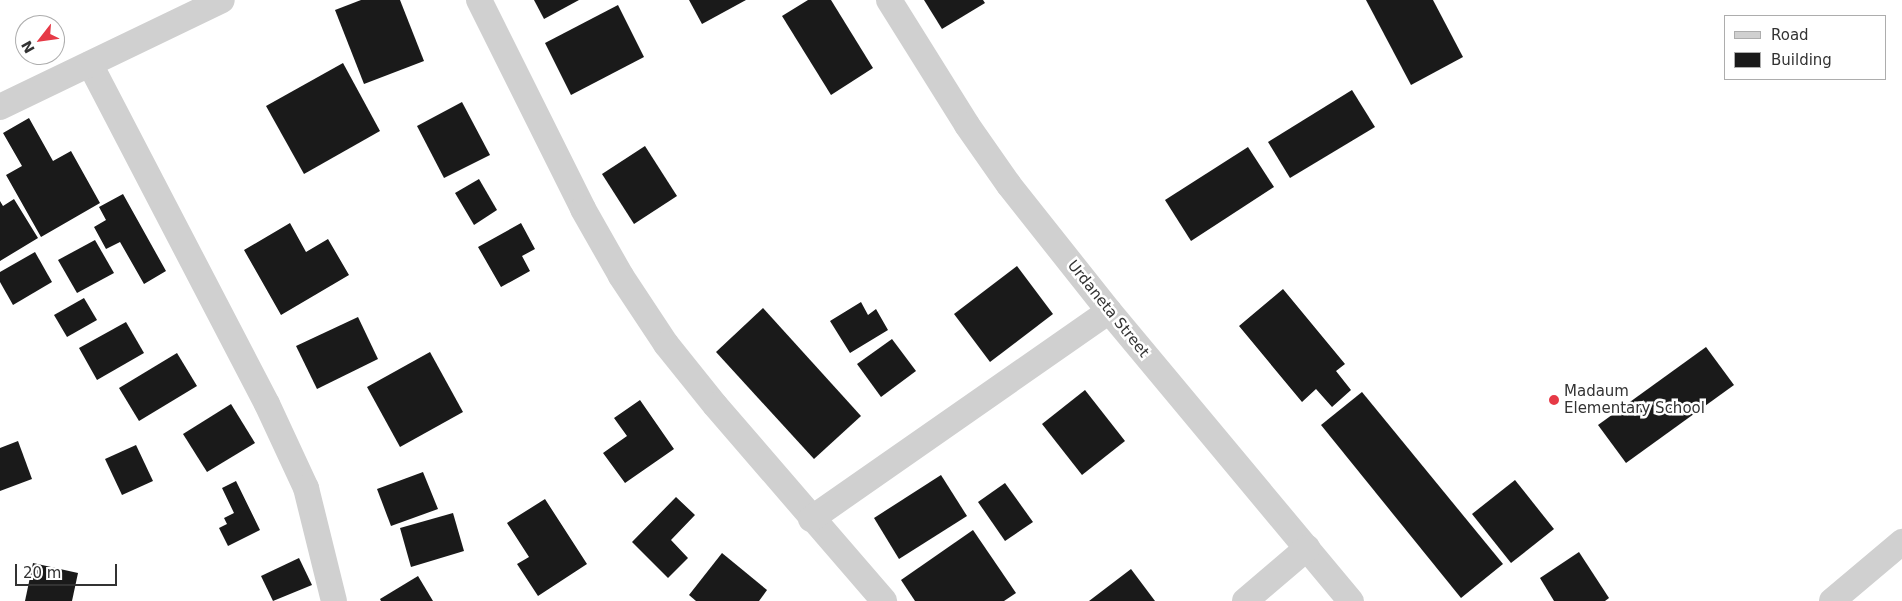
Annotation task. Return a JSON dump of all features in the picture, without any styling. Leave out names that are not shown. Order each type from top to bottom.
[{"type":"street","points":[[0,107],[222,0]]},
{"type":"street","points":[[479,0],[583,209],[621,276],[666,344],[811,519],[884,601]]},
{"type":"street","name":"Urdaneta Street","points":[[889,0],[972,132],[1109,311],[1351,601]]},
{"type":"street","points":[[90,64],[267,404],[306,488],[334,601]]},
{"type":"street","points":[[811,519],[1109,311]]},
{"type":"street","points":[[1832,601],[1902,542]]},
{"type":"street","points":[[1245,601],[1307,548]]},
{"type":"building","points":[[361,0],[400,0],[424,61],[364,84],[335,10]]},
{"type":"building","points":[[534,0],[579,0],[544,19]]},
{"type":"building","points":[[689,0],[746,0],[702,24]]},
{"type":"building","points":[[808,0],[831,0],[873,68],[831,95],[782,16]]},
{"type":"building","points":[[924,0],[983,0],[985,3],[942,29]]},
{"type":"building","points":[[1366,0],[1433,0],[1463,57],[1411,85]]},
{"type":"building","points":[[618,5],[644,57],[571,95],[545,43]]},
{"type":"building","points":[[343,63],[380,131],[304,174],[266,106]]},
{"type":"building","points":[[1352,90],[1375,127],[1290,178],[1268,142]]},
{"type":"building","points":[[462,102],[490,155],[444,178],[417,126]]},
{"type":"building","points":[[29,118],[53,161],[71,151],[100,203],[41,237],[6,175],[22,166],[3,133]]},
{"type":"building","points":[[645,146],[677,196],[634,224],[602,174]]},
{"type":"building","points":[[1248,147],[1274,187],[1191,241],[1165,200]]},
{"type":"building","points":[[479,179],[497,210],[474,225],[455,193]]},
{"type":"building","points":[[123,194],[166,271],[144,284],[120,242],[106,249],[94,227],[106,220],[99,207]]},
{"type":"building","points":[[14,199],[38,238],[0,261],[0,201],[3,206]]},
{"type":"building","points":[[290,223],[306,252],[328,239],[349,275],[281,315],[244,250]]},
{"type":"building","points":[[521,223],[535,249],[522,256],[530,271],[501,287],[478,247]]},
{"type":"building","points":[[95,240],[114,273],[77,293],[58,260]]},
{"type":"building","points":[[35,252],[52,282],[13,305],[0,282],[0,272]]},
{"type":"building","points":[[1017,266],[1053,314],[990,362],[954,314]]},
{"type":"building","points":[[1283,289],[1345,364],[1336,371],[1351,390],[1332,407],[1316,389],[1302,402],[1239,326]]},
{"type":"building","points":[[84,298],[97,320],[67,337],[54,315]]},
{"type":"building","points":[[861,302],[868,315],[876,309],[888,330],[850,353],[830,321]]},
{"type":"building","points":[[763,308],[861,416],[814,459],[716,352]]},
{"type":"building","points":[[358,317],[378,359],[317,389],[296,346]]},
{"type":"building","points":[[126,322],[144,353],[97,380],[79,348]]},
{"type":"building","points":[[892,339],[916,371],[881,397],[857,364]]},
{"type":"building","points":[[1706,347],[1734,385],[1626,463],[1598,425]]},
{"type":"building","points":[[430,352],[463,412],[400,447],[367,387]]},
{"type":"building","points":[[177,353],[197,386],[139,421],[119,388]]},
{"type":"building","points":[[1085,390],[1125,441],[1082,475],[1042,424]]},
{"type":"building","points":[[1362,392],[1503,564],[1461,598],[1321,425]]},
{"type":"building","points":[[640,400],[674,449],[625,483],[603,453],[627,436],[614,418]]},
{"type":"building","points":[[231,404],[255,443],[207,472],[183,434]]},
{"type":"building","points":[[18,441],[32,479],[0,491],[0,448]]},
{"type":"building","points":[[136,445],[153,481],[122,495],[105,459]]},
{"type":"building","points":[[423,472],[438,509],[391,526],[377,489]]},
{"type":"building","points":[[941,475],[967,516],[899,559],[874,518]]},
{"type":"building","points":[[1515,480],[1554,529],[1511,563],[1472,514]]},
{"type":"building","points":[[236,481],[260,530],[228,546],[219,528],[227,524],[224,518],[234,513],[222,488]]},
{"type":"building","points":[[1005,483],[1033,522],[1005,541],[978,502]]},
{"type":"building","points":[[676,497],[695,515],[671,540],[688,558],[668,578],[632,542]]},
{"type":"building","points":[[545,499],[587,564],[538,596],[517,564],[529,557],[507,523]]},
{"type":"building","points":[[453,513],[464,551],[411,567],[400,528]]},
{"type":"building","points":[[973,530],[1016,593],[1004,601],[915,601],[901,580]]},
{"type":"building","points":[[1579,552],[1609,598],[1605,601],[1554,601],[1540,578]]},
{"type":"building","points":[[722,553],[767,590],[759,601],[696,601],[689,595]]},
{"type":"building","points":[[299,558],[312,585],[273,601],[261,576]]},
{"type":"building","points":[[33,563],[78,573],[72,601],[25,601]]},
{"type":"building","points":[[1131,569],[1155,601],[1089,601]]},
{"type":"building","points":[[418,576],[433,601],[381,601],[380,599]]},
{"type":"place","name":"Madaum Elementary School","points":[[1554,400]]}]
